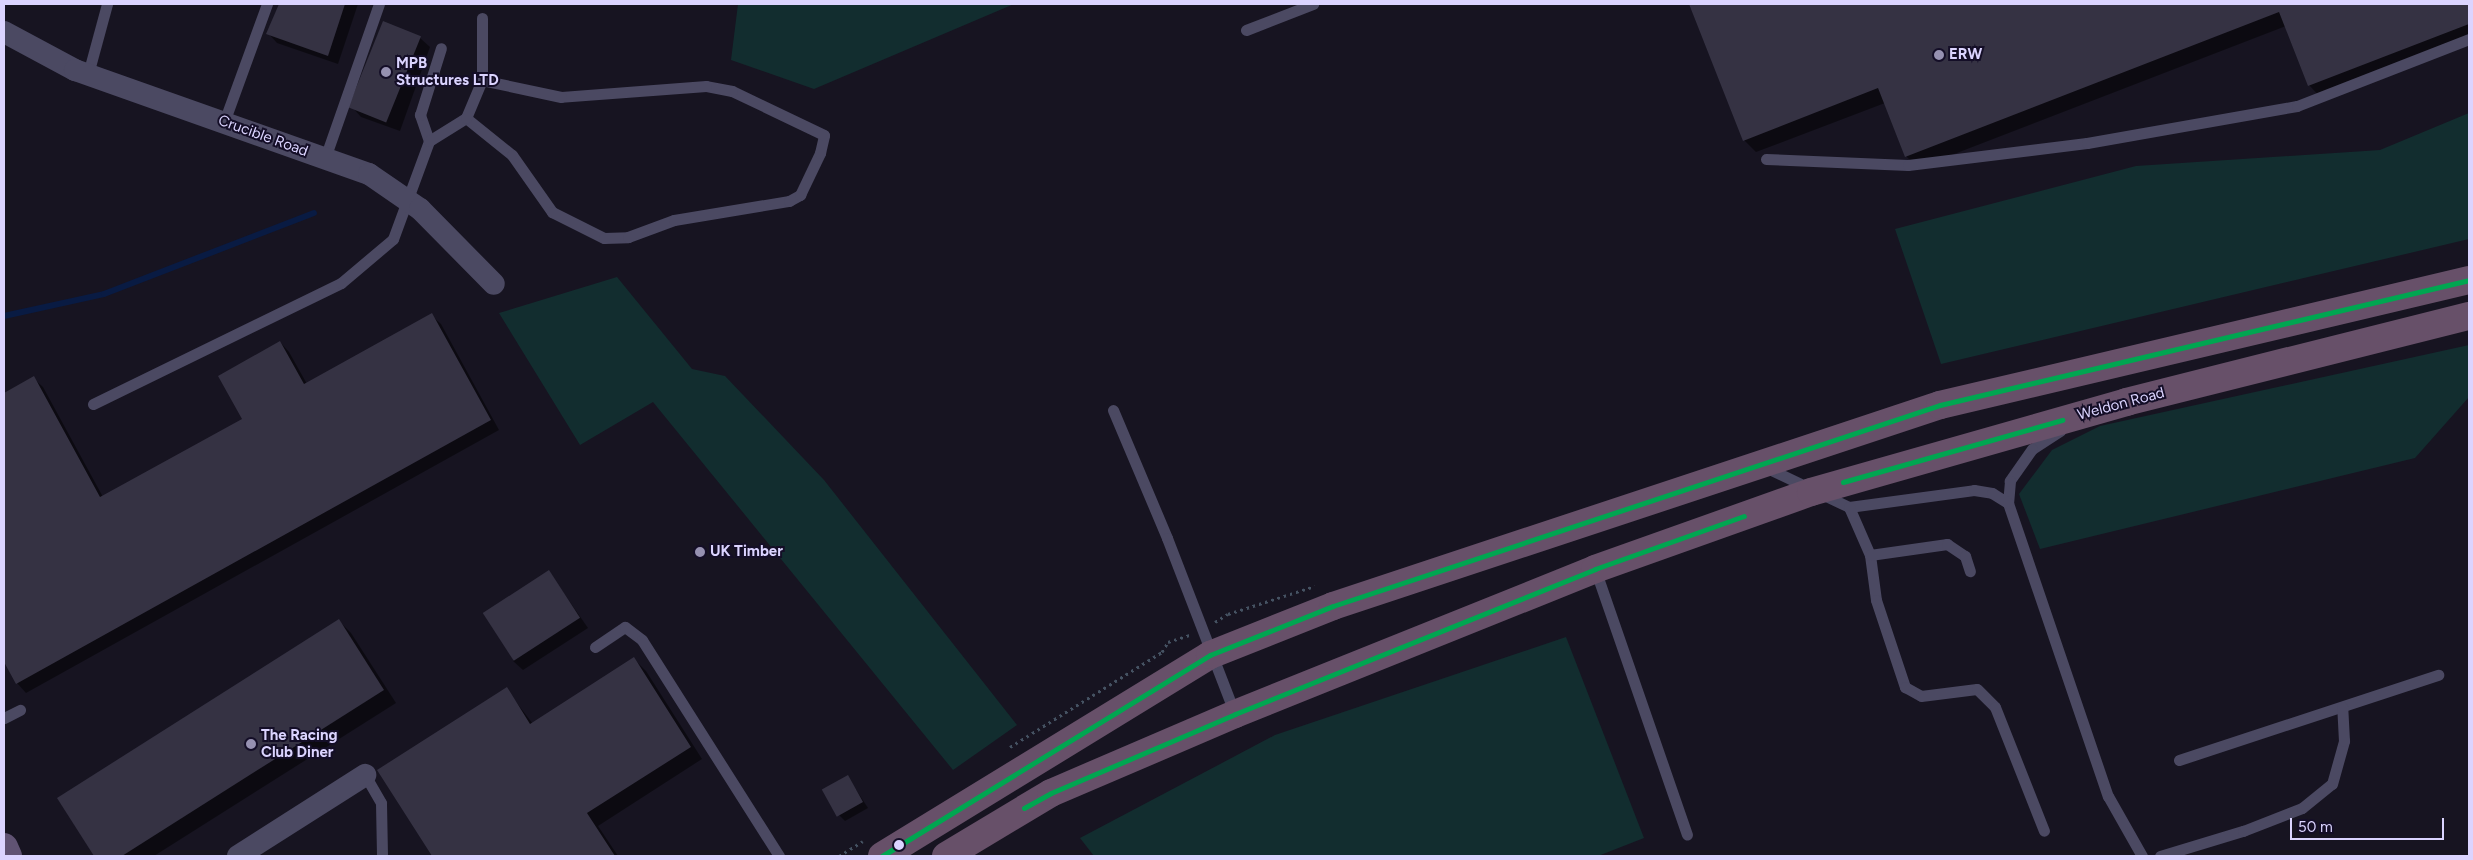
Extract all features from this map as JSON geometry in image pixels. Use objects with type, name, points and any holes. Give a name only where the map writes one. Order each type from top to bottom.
[{"type":"highway","points":[[882,856],[1027,764],[1210,655],[1333,606],[1940,406],[2469,280]]},
{"type":"highway","name":"Weldon Road","points":[[946,856],[1051,793],[1234,714],[1595,569],[1811,492],[2126,402],[2469,316]]},
{"type":"main road","points":[[4,848],[8,856]]},
{"type":"street","name":"Crucible Road","points":[[4,32],[88,74],[369,174],[420,209],[494,284]]},
{"type":"street","points":[[238,856],[365,775]]},
{"type":"lane","points":[[88,74],[107,4]]},
{"type":"lane","points":[[224,122],[267,4]]},
{"type":"lane","points":[[325,158],[379,4]]},
{"type":"lane","points":[[1246,30],[1313,4]]},
{"type":"lane","points":[[93,404],[341,283],[393,239],[429,142],[466,118],[482,80],[482,18]]},
{"type":"lane","points":[[1766,158],[1908,165],[2096,142],[2297,106],[2469,39]]},
{"type":"lane","points":[[429,142],[420,115],[441,48]]},
{"type":"lane","points":[[466,118],[512,156],[552,212],[604,238],[628,236],[674,220],[789,201],[800,195],[820,153],[824,135],[732,90],[706,86],[561,97],[482,80]]},
{"type":"lane","points":[[2126,402],[2055,433],[2032,449],[2010,481],[2008,502],[2108,796],[2142,856]]},
{"type":"lane","points":[[1113,410],[1167,538],[1234,714]]},
{"type":"lane","points":[[1760,465],[1811,492],[1849,507],[1974,490],[1992,493],[2008,502]]},
{"type":"lane","points":[[1849,507],[1870,555],[1876,600],[1904,687],[1921,696],[1977,689],[1995,707],[2044,831]]},
{"type":"lane","points":[[1870,555],[1947,544],[1965,556],[1970,571]]},
{"type":"lane","points":[[1595,569],[1687,834]]},
{"type":"lane","points":[[595,646],[625,627],[642,640],[779,856]]},
{"type":"lane","points":[[2179,760],[2438,674]]},
{"type":"lane","points":[[2160,856],[2243,831],[2302,808],[2332,784],[2344,741],[2342,707]]},
{"type":"lane","points":[[4,718],[20,710]]},
{"type":"lane","points":[[365,775],[381,803],[382,856]]},
{"type":"green space","points":[[738,4],[1014,4],[814,89],[731,60]]},
{"type":"green space","points":[[2469,113],[2469,239],[1941,364],[1895,229],[2136,166],[2380,150]]},
{"type":"green space","points":[[617,277],[692,369],[725,376],[824,480],[1017,725],[953,770],[653,402],[580,445],[499,313]]},
{"type":"green space","points":[[2469,345],[2469,397],[2415,458],[2040,549],[2019,494],[2052,450],[2100,426]]},
{"type":"green space","points":[[1566,637],[1644,838],[1598,856],[1094,856],[1080,838],[1275,735]]},
{"type":"building","points":[[279,4],[345,4],[328,56],[266,34]]},
{"type":"building","name":"ERW","points":[[1689,4],[2469,4],[2469,24],[2308,86],[2279,12],[1905,157],[1878,88],[1743,141]]},
{"type":"building","name":"MPB Structures LTD","points":[[383,21],[421,36],[386,123],[348,107]]},
{"type":"building","points":[[432,313],[491,420],[16,684],[4,662],[4,393],[34,376],[100,497],[242,419],[218,376],[280,341],[304,384]]},
{"type":"building","points":[[549,570],[580,618],[514,661],[483,613]]},
{"type":"building","points":[[339,619],[384,690],[122,856],[94,856],[57,798]]},
{"type":"building","points":[[634,657],[691,747],[587,813],[615,856],[432,856],[377,770],[507,687],[530,724]]},
{"type":"building","points":[[848,775],[863,802],[837,817],[822,790]]},
{"type":"waterway","points":[[4,316],[104,294],[314,213]]},
{"type":"transit line","points":[[882,856],[1210,655],[1333,606],[1940,405],[2469,280]]},
{"type":"transit line","points":[[1843,482],[2062,420]]},
{"type":"transit line","points":[[1024,808],[1051,793],[1235,714],[1595,569],[1744,516]]},
{"type":"place","name":"ERW","points":[[1939,55]]},
{"type":"place","name":"MPB Structures LTD","points":[[386,72]]},
{"type":"place","name":"UK Timber","points":[[700,552]]},
{"type":"place","name":"The Racing Club Diner","points":[[251,744]]}]
